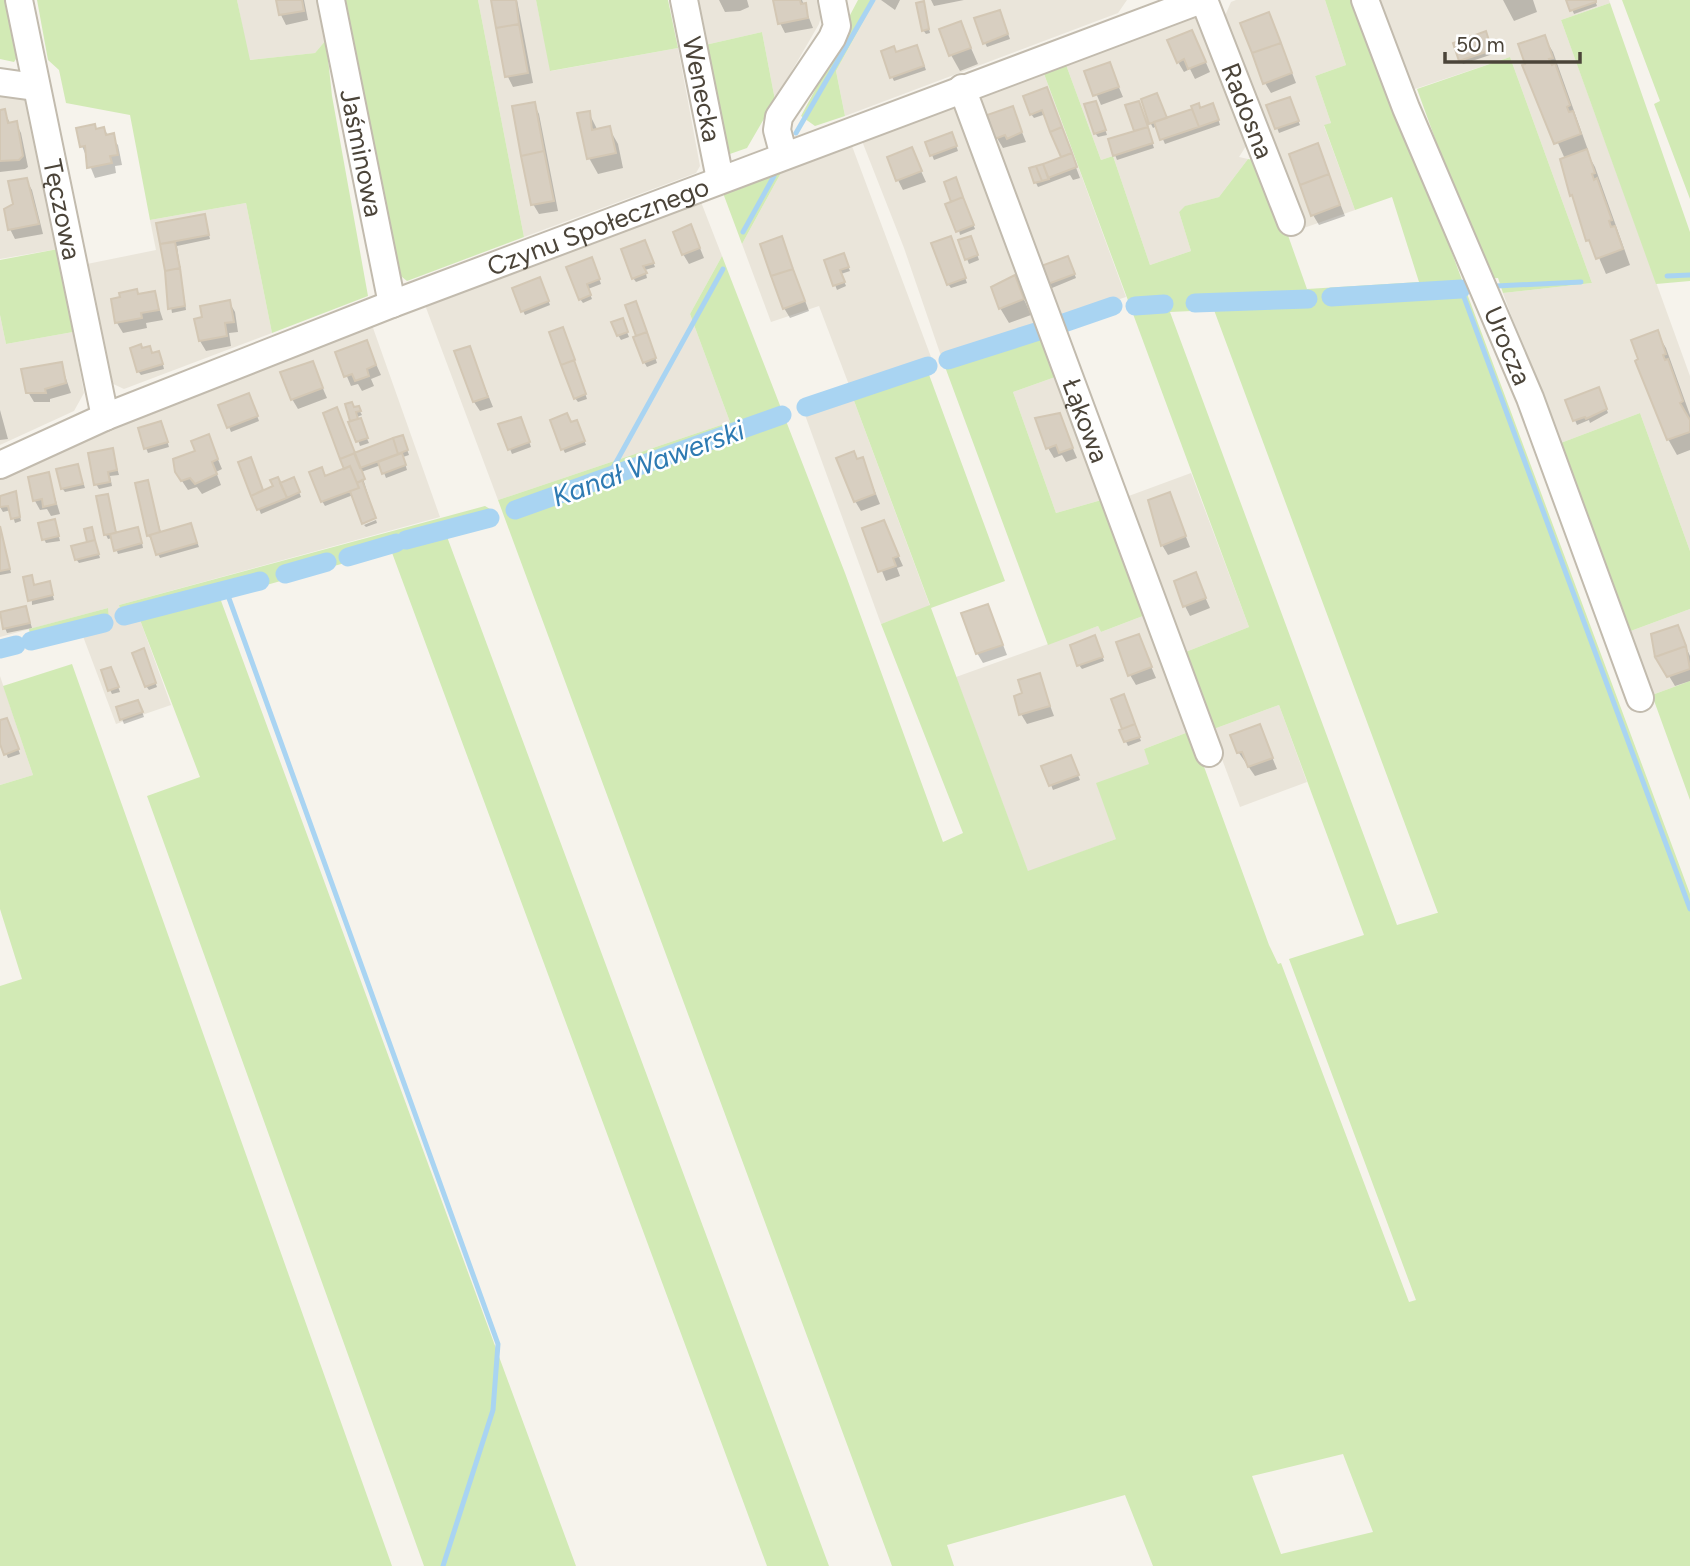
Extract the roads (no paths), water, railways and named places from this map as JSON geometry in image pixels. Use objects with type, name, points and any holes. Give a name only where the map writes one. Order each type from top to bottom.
[{"type":"street","name":"Tęczowa","points":[[19,0],[105,417]]},
{"type":"street","name":"Jaśminowa","points":[[331,0],[392,304]]},
{"type":"street","name":"Wenecka","points":[[684,0],[720,179]]},
{"type":"street","points":[[784,156],[777,130],[779,117],[826,49],[837,26],[832,0]]},
{"type":"street","name":"Czynu Społecznego","points":[[0,465],[105,417],[392,304],[962,88],[1146,10],[1202,0]]},
{"type":"street","name":"Radosna","points":[[1202,0],[1291,222]]},
{"type":"street","name":"Urocza","points":[[1365,0],[1406,108],[1530,398],[1640,698]]},
{"type":"street","points":[[0,82],[35,87]]},
{"type":"street","name":"Łąkowa","points":[[962,88],[1209,753]]},
{"type":"waterway","points":[[796,133],[873,0]]},
{"type":"waterway","points":[[743,232],[774,176]]},
{"type":"waterway","points":[[609,475],[723,269]]},
{"type":"waterway","name":"Kanał Wawerski","points":[[1667,276],[1690,275]]},
{"type":"waterway","name":"Kanał Wawerski","points":[[1496,286],[1581,282]]},
{"type":"waterway","points":[[1469,288],[1461,289],[1690,909]]},
{"type":"waterway","name":"Kanał Wawerski","points":[[1331,297],[1461,289]]},
{"type":"waterway","name":"Kanał Wawerski","points":[[1195,303],[1308,299]]},
{"type":"waterway","name":"Kanał Wawerski","points":[[1135,306],[1164,304]]},
{"type":"waterway","name":"Kanał Wawerski","points":[[1058,325],[1113,306]]},
{"type":"waterway","name":"Kanał Wawerski","points":[[948,360],[1039,331]]},
{"type":"waterway","name":"Kanał Wawerski","points":[[806,407],[928,366]]},
{"type":"waterway","name":"Kanał Wawerski","points":[[515,510],[782,415]]},
{"type":"waterway","name":"Kanał Wawerski","points":[[406,540],[490,518]]},
{"type":"waterway","name":"Kanał Wawerski","points":[[348,557],[396,543]]},
{"type":"waterway","name":"Kanał Wawerski","points":[[285,574],[327,562]]},
{"type":"waterway","name":"Kanał Wawerski","points":[[124,616],[260,581]]},
{"type":"waterway","points":[[226,590],[498,1344],[493,1410],[443,1566]]},
{"type":"waterway","name":"Kanał Wawerski","points":[[31,641],[104,623]]},
{"type":"waterway","name":"Kanał Wawerski","points":[[0,649],[16,645]]}]
